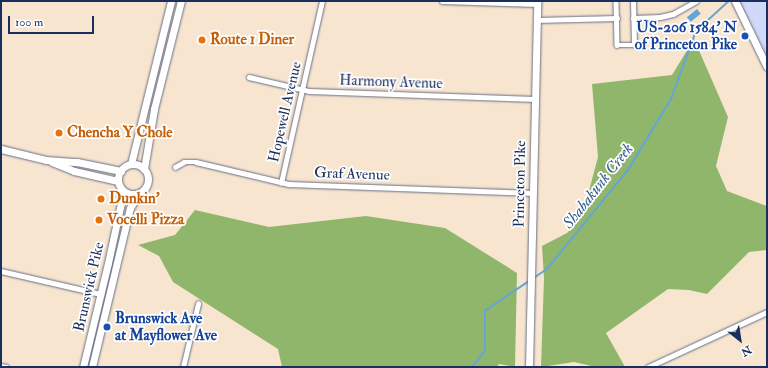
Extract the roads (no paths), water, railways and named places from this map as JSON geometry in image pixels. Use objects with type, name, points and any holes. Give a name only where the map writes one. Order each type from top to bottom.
[{"type":"main road","points":[[171,1],[159,56],[131,164],[121,171],[118,181],[121,189],[127,194],[139,193],[145,189],[148,182],[148,175],[144,168],[154,109],[181,1]]},
{"type":"main road","name":"Princeton Pike","points":[[529,367],[537,3]]},
{"type":"main road","points":[[736,3],[767,67]]},
{"type":"main road","points":[[1,149],[46,160],[74,171],[118,181]]},
{"type":"main road","points":[[46,160],[77,162],[121,171]]},
{"type":"main road","points":[[131,164],[144,168]]},
{"type":"main road","name":"Brunswick Pike","points":[[83,367],[121,203],[121,189]]},
{"type":"main road","name":"Brunswick Pike","points":[[92,367],[130,208],[139,193]]},
{"type":"street","name":"Hopewell Avenue","points":[[281,182],[322,1]]},
{"type":"street","points":[[442,1],[537,3]]},
{"type":"street","points":[[616,1],[617,45],[634,44],[633,1]]},
{"type":"street","points":[[633,18],[660,17],[673,14],[696,1]]},
{"type":"street","points":[[536,20],[617,18]]},
{"type":"street","points":[[159,56],[167,58]]},
{"type":"street","name":"Harmony Avenue","points":[[249,77],[302,90],[535,99]]},
{"type":"street","name":"Graf Avenue","points":[[175,167],[184,162],[196,162],[281,182],[533,193]]},
{"type":"street","points":[[1,272],[101,294]]},
{"type":"street","points":[[183,367],[198,304]]},
{"type":"street","points":[[648,367],[767,312]]},
{"type":"street","points":[[1,366],[6,367]]},
{"type":"water","points":[[697,9],[701,14],[691,22],[687,17]]},
{"type":"waterway","name":"Shabakunk Creek","points":[[534,278],[547,269],[628,170],[671,99],[696,31],[729,1]]},
{"type":"waterway","name":"Shabakunk Creek","points":[[472,367],[485,351],[485,311],[529,281]]},
{"type":"place","name":"US-206 1584' N of Princeton Pike","points":[[745,36]]},
{"type":"place","name":"Route 1 Diner","points":[[202,40]]},
{"type":"place","name":"Chencha Y Chole","points":[[59,133]]},
{"type":"place","name":"Dunkin'","points":[[101,199]]},
{"type":"place","name":"Vocelli Pizza","points":[[99,220]]},
{"type":"place","name":"Brunswick Ave at Mayflower Ave","points":[[107,327]]}]
